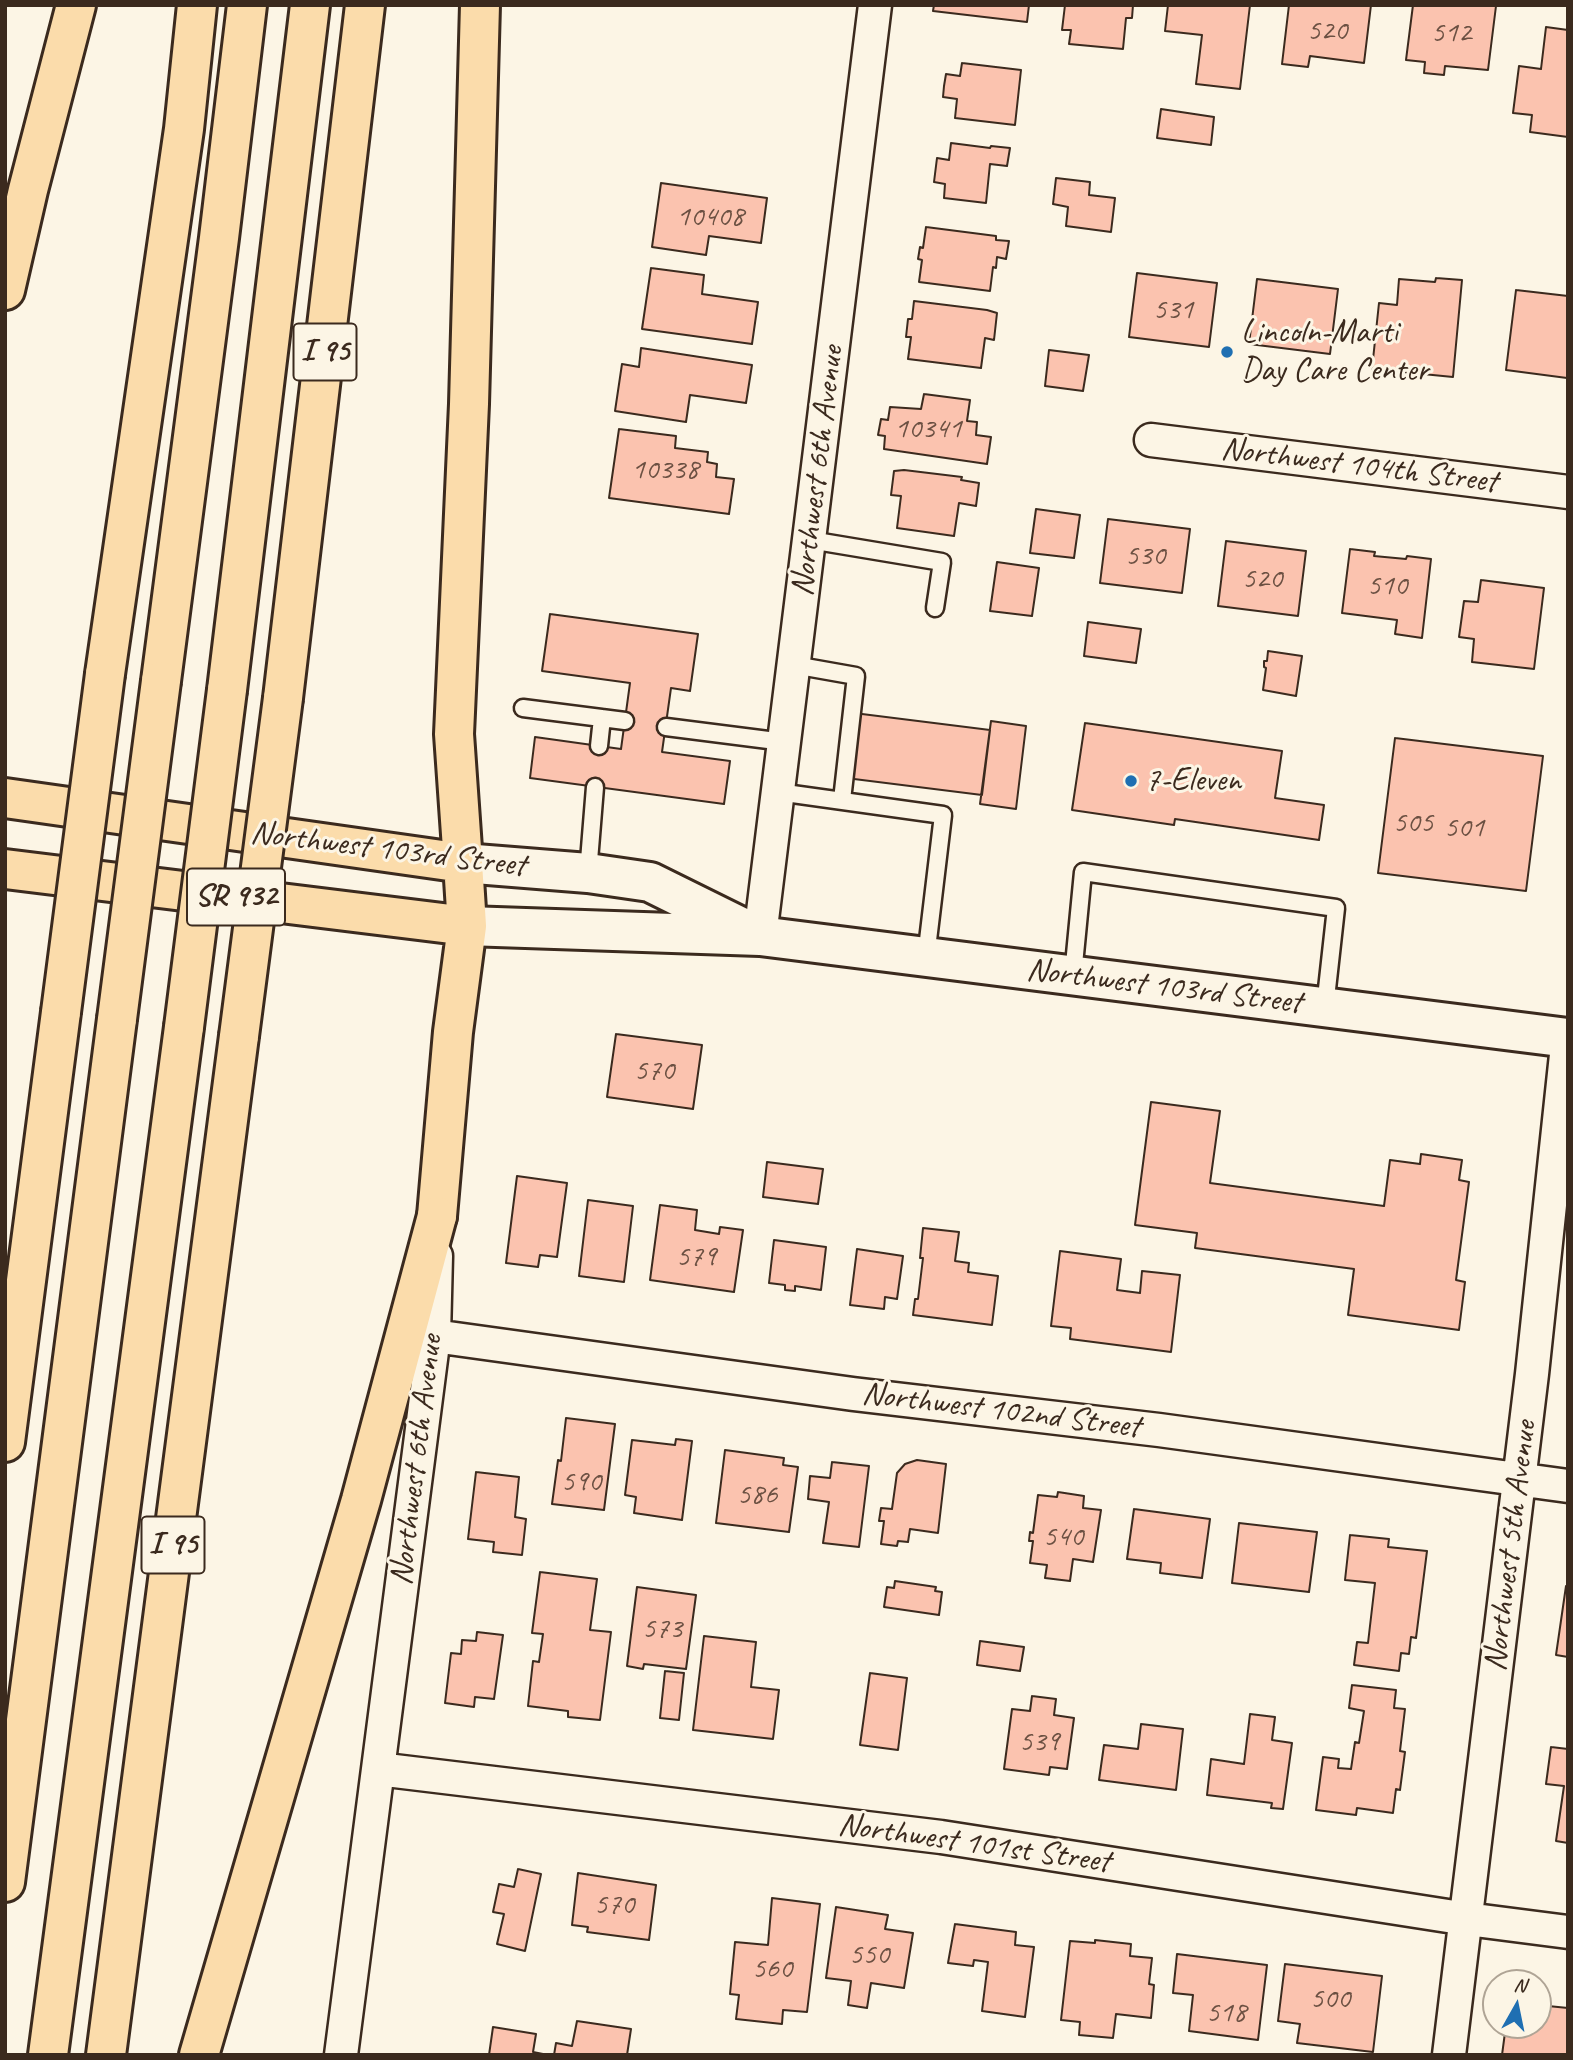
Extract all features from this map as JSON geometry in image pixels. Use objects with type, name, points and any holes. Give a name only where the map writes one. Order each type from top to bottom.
[{"type":"main road","points":[[5,290],[76,5]]},
{"type":"main road","points":[[5,1441],[105,674],[184,129],[197,5]]},
{"type":"main road","points":[[5,1882],[218,251],[247,5]]},
{"type":"main road","points":[[48,2055],[184,1027],[310,5]]},
{"type":"main road","name":"I 95","points":[[106,2055],[283,698],[365,5]]},
{"type":"main road","name":"Northwest 6th Avenue","points":[[437,1216],[453,1032],[467,926],[454,734],[468,404],[480,5]]},
{"type":"main road","name":"Northwest 103rd Street","points":[[5,797],[463,863],[588,873],[650,882],[760,936]]},
{"type":"main road","name":"Northwest 103rd Street","points":[[5,869],[467,926],[760,936],[1568,1037]]},
{"type":"main road","points":[[199,2055],[361,1500],[437,1216]]},
{"type":"street","name":"Northwest 6th Avenue","points":[[760,936],[875,5]]},
{"type":"street","name":"Northwest 104th Street","points":[[1151,440],[1568,492]]},
{"type":"street","name":"Northwest 5th Avenue","points":[[1449,2055],[1532,1374],[1568,1037]]},
{"type":"street","name":"Northwest 6th Avenue","points":[[341,2055],[434,1336],[437,1216]]},
{"type":"street","name":"Northwest 102nd Street","points":[[434,1336],[853,1394],[1159,1430],[1568,1486]]},
{"type":"street","name":"Northwest 101st Street","points":[[378,1769],[942,1837],[1467,1919],[1568,1932]]},
{"type":"lane","points":[[810,540],[942,562],[935,608]]},
{"type":"lane","points":[[794,665],[856,676],[842,800]]},
{"type":"lane","points":[[523,708],[625,721]]},
{"type":"lane","points":[[599,746],[602,718]]},
{"type":"lane","points":[[666,727],[784,742]]},
{"type":"lane","points":[[588,873],[595,787]]},
{"type":"lane","points":[[778,792],[943,815],[926,957]]},
{"type":"lane","points":[[1073,975],[1083,872],[1336,908],[1325,1007]]},
{"type":"building","points":[[934,5],[1029,5],[1027,22],[933,11]]},
{"type":"building","points":[[1065,5],[1133,5],[1132,18],[1126,18],[1123,49],[1069,44],[1071,30],[1062,30]]},
{"type":"building","points":[[1168,5],[1250,5],[1240,89],[1196,84],[1202,35],[1165,31]]},
{"type":"building","points":[[1289,5],[1371,5],[1364,63],[1310,56],[1308,67],[1282,64]]},
{"type":"building","points":[[1413,5],[1496,6],[1488,70],[1445,66],[1444,75],[1424,73],[1425,62],[1406,60]]},
{"type":"building","points":[[1546,27],[1568,30],[1568,137],[1530,132],[1532,115],[1513,113],[1519,66],[1541,69]]},
{"type":"building","points":[[962,63],[1021,70],[1015,125],[955,118],[957,99],[943,97],[944,86],[946,74],[960,76]]},
{"type":"building","points":[[1161,109],[1214,117],[1211,145],[1157,138]]},
{"type":"building","points":[[951,143],[1010,148],[1007,166],[990,164],[986,203],[944,198],[945,184],[934,182],[937,158],[949,160]]},
{"type":"building","points":[[1056,178],[1090,182],[1089,195],[1115,198],[1111,232],[1066,226],[1068,207],[1053,204]]},
{"type":"building","points":[[661,183],[767,198],[761,243],[709,236],[706,255],[652,247]]},
{"type":"building","points":[[926,227],[996,236],[996,240],[1009,241],[1006,259],[997,257],[996,268],[993,267],[990,291],[919,282],[922,260],[918,259],[920,247],[923,248]]},
{"type":"building","points":[[651,268],[704,275],[702,294],[758,302],[752,344],[642,329]]},
{"type":"building","points":[[1137,273],[1217,283],[1209,347],[1129,337]]},
{"type":"building","points":[[1436,278],[1462,280],[1453,377],[1372,369],[1379,303],[1397,305],[1399,279],[1435,282]]},
{"type":"building","points":[[1257,279],[1338,289],[1330,354],[1249,344]]},
{"type":"building","points":[[1516,290],[1568,296],[1567,378],[1506,370]]},
{"type":"building","points":[[914,301],[997,313],[994,340],[985,338],[981,368],[908,359],[911,337],[906,337]]},
{"type":"building","points":[[641,348],[752,365],[746,403],[690,395],[686,422],[615,411],[622,364],[639,367]]},
{"type":"building","points":[[1049,350],[1089,355],[1083,391],[1045,386]]},
{"type":"building","points":[[924,394],[970,400],[967,421],[977,422],[976,435],[991,437],[987,464],[884,449],[885,436],[878,435],[881,419],[888,420],[890,407],[921,409]]},
{"type":"building","points":[[619,429],[676,436],[675,448],[708,452],[707,462],[717,464],[716,477],[734,479],[729,514],[609,498]]},
{"type":"building","points":[[894,471],[962,477],[961,480],[979,483],[976,506],[959,503],[954,536],[897,528],[901,496],[891,495]]},
{"type":"building","points":[[1036,509],[1080,515],[1074,558],[1030,553]]},
{"type":"building","points":[[1108,519],[1190,529],[1182,593],[1100,583]]},
{"type":"building","points":[[1226,541],[1306,551],[1298,616],[1218,606]]},
{"type":"building","points":[[1350,549],[1375,552],[1374,556],[1431,559],[1422,638],[1395,634],[1397,620],[1342,613]]},
{"type":"building","points":[[997,562],[1039,568],[1032,616],[990,611]]},
{"type":"building","points":[[1481,580],[1544,588],[1534,669],[1472,662],[1474,639],[1459,637],[1464,601],[1478,602]]},
{"type":"building","points":[[550,614],[698,634],[690,691],[671,688],[662,752],[730,761],[724,804],[530,778],[535,737],[621,749],[630,683],[542,671]]},
{"type":"building","points":[[1088,622],[1141,629],[1136,663],[1084,656]]},
{"type":"building","points":[[1268,651],[1302,656],[1296,696],[1263,690],[1266,668],[1264,661],[1267,661]]},
{"type":"building","points":[[846,712],[990,730],[982,795],[838,777]]},
{"type":"building","points":[[991,721],[1026,726],[1016,809],[980,804]]},
{"type":"building","points":[[1085,723],[1282,751],[1275,798],[1324,805],[1319,840],[1175,819],[1174,825],[1072,810]]},
{"type":"building","points":[[1395,738],[1543,756],[1526,891],[1378,873]]},
{"type":"building","points":[[616,1034],[702,1045],[693,1109],[607,1097]]},
{"type":"building","points":[[1151,1102],[1220,1111],[1210,1183],[1384,1206],[1390,1160],[1420,1164],[1421,1154],[1462,1160],[1459,1180],[1469,1182],[1456,1280],[1465,1282],[1459,1330],[1348,1315],[1354,1269],[1195,1248],[1197,1233],[1135,1225]]},
{"type":"building","points":[[767,1162],[823,1169],[818,1204],[763,1197]]},
{"type":"building","points":[[517,1176],[567,1183],[557,1257],[540,1255],[538,1267],[506,1263]]},
{"type":"building","points":[[588,1200],[633,1206],[624,1282],[579,1276]]},
{"type":"building","points":[[660,1205],[697,1210],[695,1230],[719,1234],[720,1227],[743,1230],[734,1292],[650,1280]]},
{"type":"building","points":[[923,1228],[959,1232],[955,1261],[969,1263],[968,1272],[998,1276],[992,1325],[913,1315],[915,1299],[918,1299],[923,1258],[920,1258]]},
{"type":"building","points":[[774,1240],[826,1247],[821,1290],[795,1286],[795,1291],[785,1290],[785,1285],[769,1283]]},
{"type":"building","points":[[857,1249],[903,1256],[897,1299],[885,1297],[884,1309],[850,1305]]},
{"type":"building","points":[[1060,1251],[1121,1259],[1117,1290],[1140,1293],[1142,1271],[1180,1275],[1171,1352],[1070,1339],[1071,1328],[1051,1326]]},
{"type":"building","points":[[566,1418],[615,1424],[604,1510],[552,1504]]},
{"type":"building","points":[[676,1439],[692,1441],[682,1520],[634,1513],[636,1497],[625,1495],[632,1440],[675,1445]]},
{"type":"building","points":[[725,1450],[784,1458],[783,1465],[798,1467],[789,1532],[716,1523]]},
{"type":"building","points":[[917,1460],[946,1464],[938,1533],[910,1529],[908,1542],[898,1541],[897,1546],[881,1544],[884,1521],[879,1521],[881,1508],[892,1509],[897,1473],[905,1464]]},
{"type":"building","points":[[832,1462],[869,1466],[859,1547],[823,1543],[829,1502],[808,1499],[810,1476],[830,1478]]},
{"type":"building","points":[[476,1472],[519,1477],[515,1517],[526,1519],[522,1555],[493,1552],[494,1542],[468,1539]]},
{"type":"building","points":[[1058,1492],[1084,1496],[1083,1508],[1101,1510],[1093,1562],[1073,1559],[1070,1581],[1045,1578],[1047,1565],[1030,1563],[1033,1541],[1029,1541],[1030,1532],[1033,1533],[1038,1495],[1057,1497]]},
{"type":"building","points":[[1134,1509],[1210,1519],[1202,1578],[1160,1573],[1161,1563],[1127,1559]]},
{"type":"building","points":[[1239,1523],[1317,1532],[1309,1592],[1232,1583]]},
{"type":"building","points":[[1350,1535],[1389,1539],[1388,1547],[1427,1551],[1416,1638],[1411,1637],[1409,1654],[1401,1653],[1399,1671],[1354,1665],[1357,1642],[1368,1643],[1375,1583],[1345,1580]]},
{"type":"building","points":[[540,1572],[597,1579],[590,1630],[611,1632],[600,1720],[568,1717],[568,1711],[528,1706],[533,1661],[539,1662],[543,1634],[532,1633]]},
{"type":"building","points":[[895,1581],[936,1587],[935,1591],[942,1592],[939,1615],[884,1607],[887,1587],[894,1588]]},
{"type":"building","points":[[1566,1586],[1568,1587],[1568,1657],[1556,1655]]},
{"type":"building","points":[[637,1587],[696,1595],[686,1669],[644,1664],[643,1669],[627,1666]]},
{"type":"building","points":[[477,1632],[503,1635],[494,1699],[475,1697],[474,1707],[445,1703],[451,1653],[461,1654],[462,1640],[476,1641]]},
{"type":"building","points":[[704,1636],[756,1642],[751,1687],[779,1690],[773,1739],[693,1730]]},
{"type":"building","points":[[980,1641],[1024,1647],[1020,1671],[977,1665]]},
{"type":"building","points":[[665,1671],[684,1673],[679,1720],[660,1718]]},
{"type":"building","points":[[870,1673],[907,1678],[898,1750],[860,1745]]},
{"type":"building","points":[[1352,1685],[1396,1690],[1394,1708],[1405,1709],[1400,1751],[1405,1752],[1400,1790],[1396,1789],[1393,1813],[1357,1808],[1356,1815],[1316,1810],[1323,1757],[1339,1759],[1338,1768],[1351,1769],[1355,1742],[1359,1743],[1364,1711],[1349,1708]]},
{"type":"building","points":[[1032,1696],[1056,1699],[1054,1715],[1074,1718],[1067,1769],[1050,1767],[1049,1775],[1004,1769],[1012,1709],[1030,1711]]},
{"type":"building","points":[[1250,1714],[1275,1717],[1272,1740],[1292,1743],[1283,1809],[1271,1808],[1272,1803],[1207,1795],[1211,1759],[1244,1764]]},
{"type":"building","points":[[1141,1724],[1183,1729],[1176,1790],[1099,1780],[1104,1745],[1138,1749]]},
{"type":"building","points":[[1551,1747],[1568,1749],[1568,1843],[1556,1841],[1564,1786],[1546,1784]]},
{"type":"building","points":[[518,1869],[541,1874],[525,1951],[497,1944],[504,1914],[493,1912],[499,1884],[514,1887]]},
{"type":"building","points":[[578,1873],[656,1885],[649,1940],[587,1932],[588,1927],[572,1925]]},
{"type":"building","points":[[772,1898],[820,1904],[807,2012],[783,2010],[782,2024],[736,2019],[739,1995],[730,1994],[735,1942],[768,1945]]},
{"type":"building","points":[[836,1907],[888,1915],[885,1929],[913,1933],[904,1988],[871,1983],[867,2008],[848,2005],[851,1981],[826,1978]]},
{"type":"building","points":[[955,1924],[1016,1932],[1015,1945],[1034,1947],[1025,2017],[982,2011],[988,1962],[974,1960],[973,1966],[948,1963]]},
{"type":"building","points":[[1095,1940],[1131,1944],[1130,1956],[1152,1958],[1149,1984],[1154,1985],[1151,2018],[1116,2014],[1113,2038],[1079,2035],[1080,2022],[1061,2020],[1070,1941],[1095,1943]]},
{"type":"building","points":[[1177,1954],[1267,1965],[1258,2040],[1189,2031],[1193,1995],[1173,1993]]},
{"type":"building","points":[[1285,1964],[1382,1976],[1373,2052],[1297,2043],[1300,2024],[1278,2021]]},
{"type":"building","points":[[1552,2006],[1568,2008],[1568,2055],[1502,2055],[1504,2039],[1552,2039]]},
{"type":"building","points":[[577,2021],[631,2029],[627,2055],[554,2055],[556,2043],[572,2046]]},
{"type":"building","points":[[493,2027],[536,2034],[533,2052],[548,2055],[489,2055]]},
{"type":"place","name":"Lincoln-Marti Day Care Center","points":[[1227,352]]},
{"type":"place","name":"7-Eleven","points":[[1131,781]]}]
